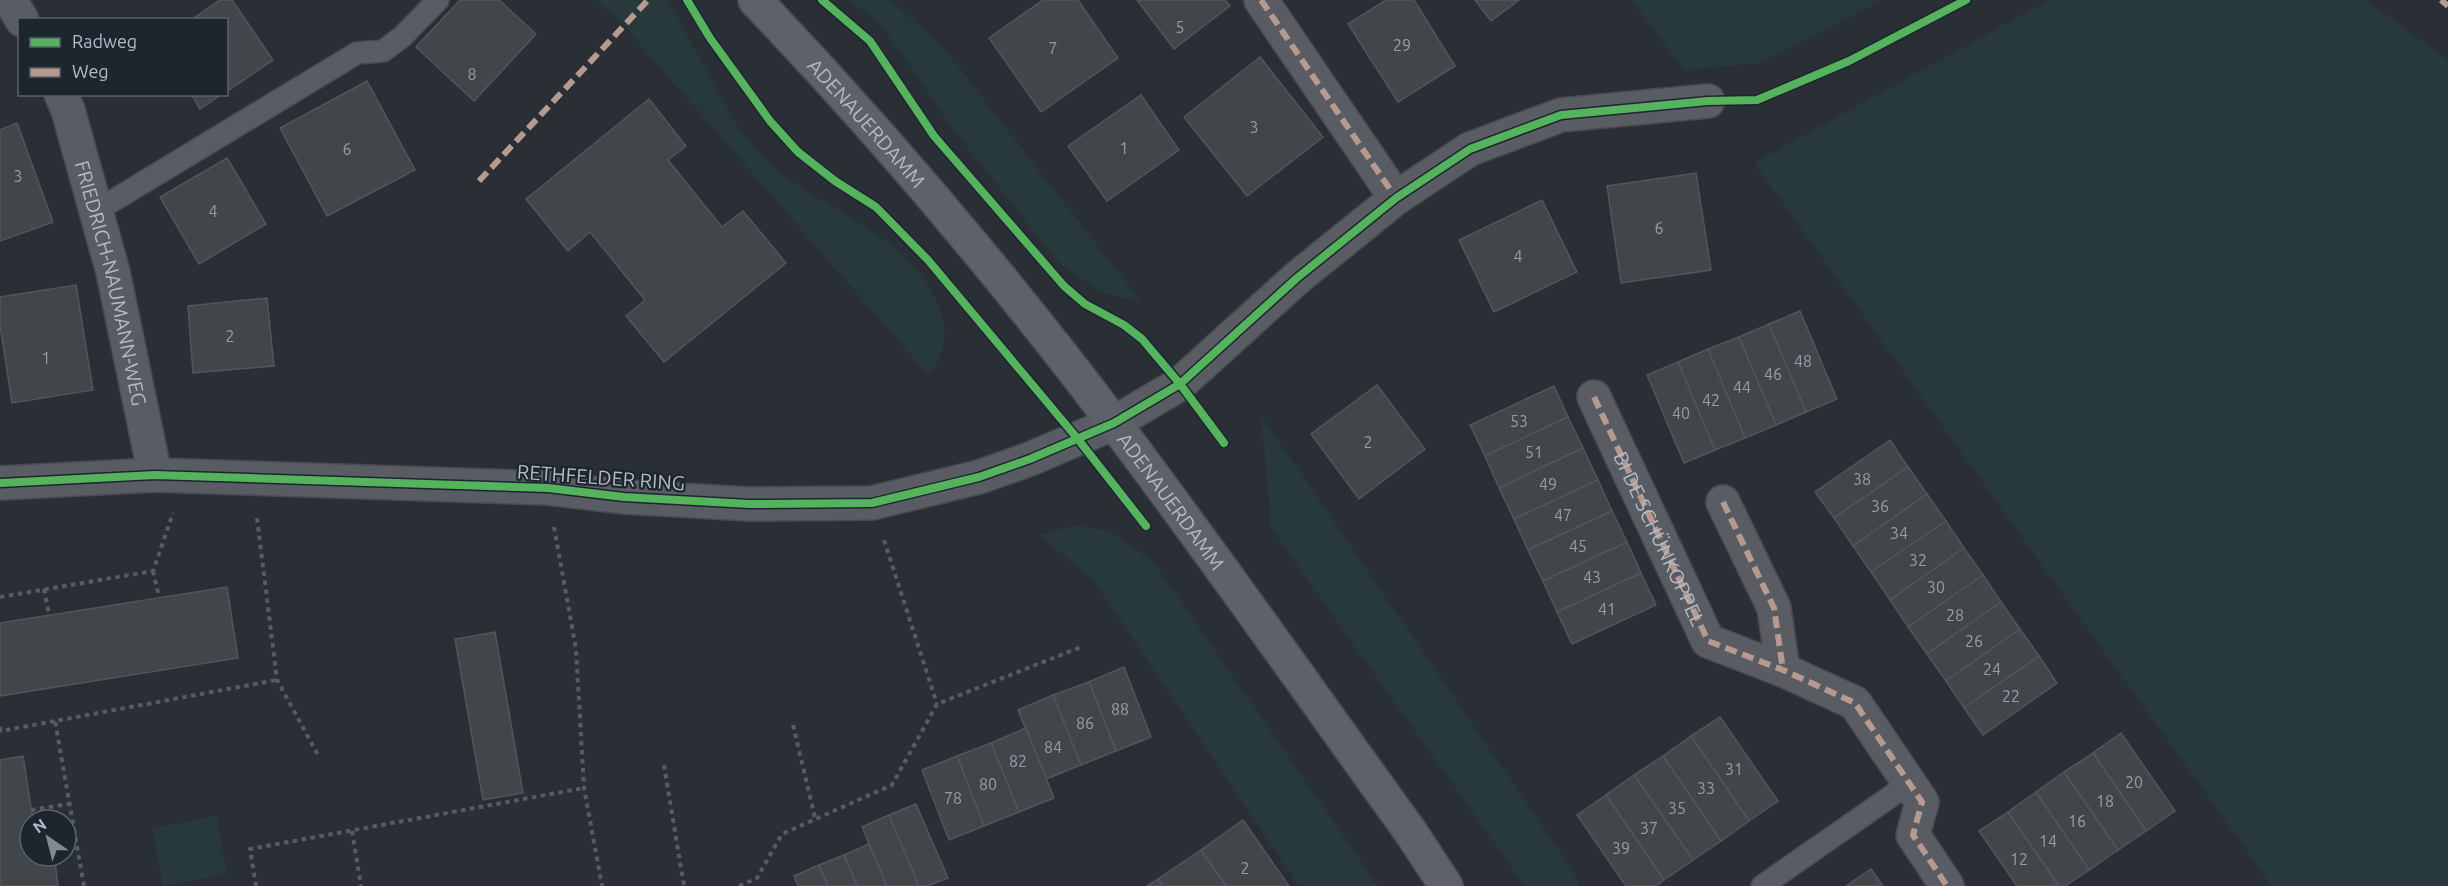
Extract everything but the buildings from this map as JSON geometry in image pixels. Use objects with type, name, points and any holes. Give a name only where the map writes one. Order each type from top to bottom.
[{"type":"street","points":[[10,0],[21,18]]},
{"type":"street","name":"ADENAUERDAMM","points":[[755,0],[834,84],[941,206],[1114,423],[1412,834],[1446,886]]},
{"type":"street","points":[[1261,0],[1396,198]]},
{"type":"street","name":"FRIEDRICH-NAUMANN-WEG","points":[[62,96],[68,110],[170,475]]},
{"type":"street","name":"RETHFELDER RING","points":[[0,483],[170,475],[548,488],[624,497],[749,504],[872,503],[979,477],[1030,459],[1114,423],[1180,384],[1297,278],[1396,198],[1470,149],[1561,115],[1708,101]]},
{"type":"street","name":"BI DE SCHÜNKOPPEL","points":[[1594,397],[1708,640],[1784,670],[1855,703],[1922,802],[1913,835],[1947,886]]},
{"type":"street","points":[[1722,502],[1774,608],[1784,670]]},
{"type":"lane","points":[[96,211],[357,53],[383,51],[403,36],[438,0]]},
{"type":"lane","points":[[1762,886],[1910,783]]},
{"type":"path","points":[[159,597],[153,571],[170,475]]},
{"type":"path","points":[[253,478],[277,680],[318,755]]},
{"type":"path","points":[[548,488],[576,649],[584,788],[602,886]]},
{"type":"path","points":[[872,503],[937,704]]},
{"type":"path","points":[[0,597],[153,571]]},
{"type":"path","points":[[44,589],[49,615]]},
{"type":"path","points":[[739,886],[757,878],[782,834],[892,785],[937,704],[1081,647]]},
{"type":"path","points":[[0,727],[1,731],[277,680]]},
{"type":"path","points":[[55,721],[84,886]]},
{"type":"path","points":[[793,725],[815,818]]},
{"type":"path","points":[[664,765],[684,886]]},
{"type":"path","points":[[256,886],[249,849],[584,788]]},
{"type":"path","points":[[44,808],[69,804]]},
{"type":"path","points":[[352,830],[361,886]]},
{"type":"shaded area","points":[[596,0],[667,0],[733,119],[764,157],[803,189],[871,230],[911,264],[927,284],[939,308],[944,326],[942,351],[928,375],[621,22]]},
{"type":"shaded area","points":[[849,0],[890,0],[941,45],[1141,302],[1100,292],[1057,261],[951,126],[882,25]]},
{"type":"shaded area","points":[[1632,0],[1882,0],[1761,63],[1684,70]]},
{"type":"shaded area","points":[[2049,0],[2366,0],[2448,60],[2448,886],[2272,886],[1754,163]]},
{"type":"shaded area","points":[[1261,415],[1581,886],[1525,886],[1271,528]]},
{"type":"shaded area","points":[[1076,525],[1112,532],[1154,563],[1378,886],[1299,886],[1095,582],[1039,535]]},
{"type":"shaded area","points":[[217,816],[227,874],[163,886],[152,828]]},
{"type":"marked path","points":[[479,181],[648,0]]},
{"type":"marked path","points":[[1261,0],[1396,198]]},
{"type":"marked path","points":[[2441,0],[2448,6]]},
{"type":"marked path","points":[[1594,397],[1708,641],[1783,670],[1855,703],[1922,802],[1913,835],[1947,886]]},
{"type":"marked path","points":[[1723,502],[1774,608],[1783,670]]},
{"type":"cycle path","points":[[687,0],[710,38],[770,121],[798,152],[835,181],[876,207],[928,260],[1077,438],[1146,526]]},
{"type":"cycle path","points":[[822,0],[870,41],[934,136],[1064,286],[1085,304],[1124,325],[1142,339],[1180,384],[1224,443]]},
{"type":"cycle path","points":[[0,483],[155,475],[548,488],[624,497],[749,504],[872,503],[979,477],[1030,459],[1114,423],[1180,384],[1297,278],[1396,198],[1470,149],[1561,115],[1708,101],[1757,100],[1849,61],[1966,0]]}]
